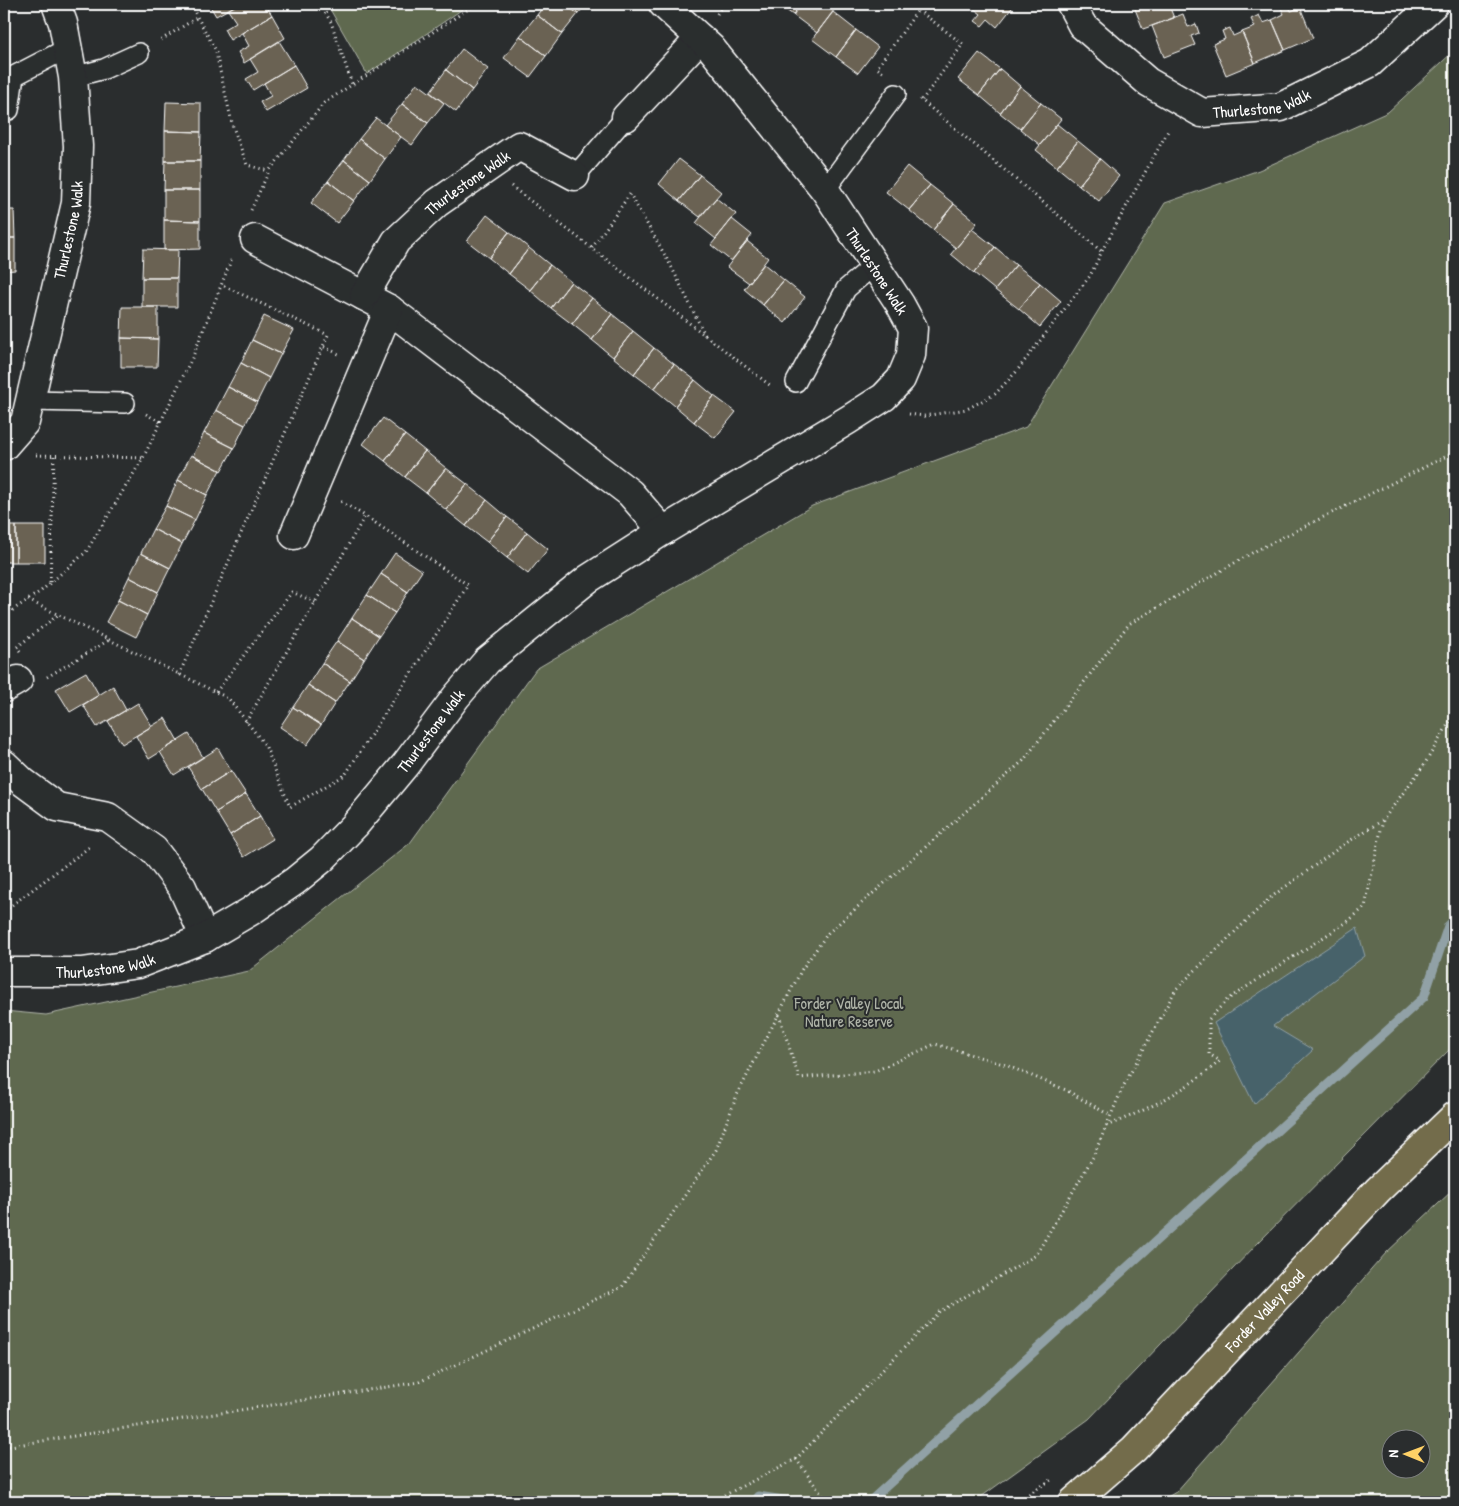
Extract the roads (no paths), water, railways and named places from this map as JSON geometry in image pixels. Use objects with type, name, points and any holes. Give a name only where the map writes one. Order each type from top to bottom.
[{"type":"main road","name":"Forder Valley Road","points":[[1074,1502],[1134,1449],[1378,1190],[1455,1116]]},
{"type":"street","name":"Thurlestone Walk","points":[[4,446],[26,422],[76,203],[78,146],[73,76],[68,48],[56,4]]},
{"type":"street","name":"Thurlestone Walk","points":[[4,972],[82,972],[138,964],[205,938],[251,911],[295,881],[322,859],[399,773],[456,697],[488,661],[588,580],[663,531],[867,408],[884,397],[901,379],[911,355],[912,328],[900,304],[825,190],[711,48],[663,4]]},
{"type":"street","name":"Thurlestone Walk","points":[[1071,4],[1082,25],[1148,82],[1202,112],[1282,107],[1370,63],[1434,4]]},
{"type":"street","points":[[626,117],[700,38]]},
{"type":"street","name":"Thurlestone Walk","points":[[364,296],[396,241],[437,203],[519,146],[575,176]]},
{"type":"street","points":[[246,236],[389,309],[630,493],[663,531]]},
{"type":"street","points":[[294,535],[389,309]]},
{"type":"street","points":[[4,764],[23,782],[57,807],[108,817],[154,850],[182,887],[205,938]]},
{"type":"lane","points":[[9,110],[14,76],[68,48]]},
{"type":"lane","points":[[73,76],[104,69],[139,53]]},
{"type":"lane","points":[[825,190],[898,90]]},
{"type":"lane","points":[[575,176],[626,117]]},
{"type":"lane","points":[[796,382],[846,289],[874,265]]},
{"type":"lane","points":[[30,401],[125,403]]},
{"type":"water","points":[[1357,928],[1365,956],[1273,1026],[1313,1050],[1254,1104],[1214,1023]]},
{"type":"waterway","points":[[869,1502],[1424,997],[1448,926],[1455,919]]},
{"type":"waterway","points":[[753,1502],[758,1496],[796,1502]]},
{"type":"park label","name":"Forder Valley Local Nature Reserve","points":[[849,1012]]}]
